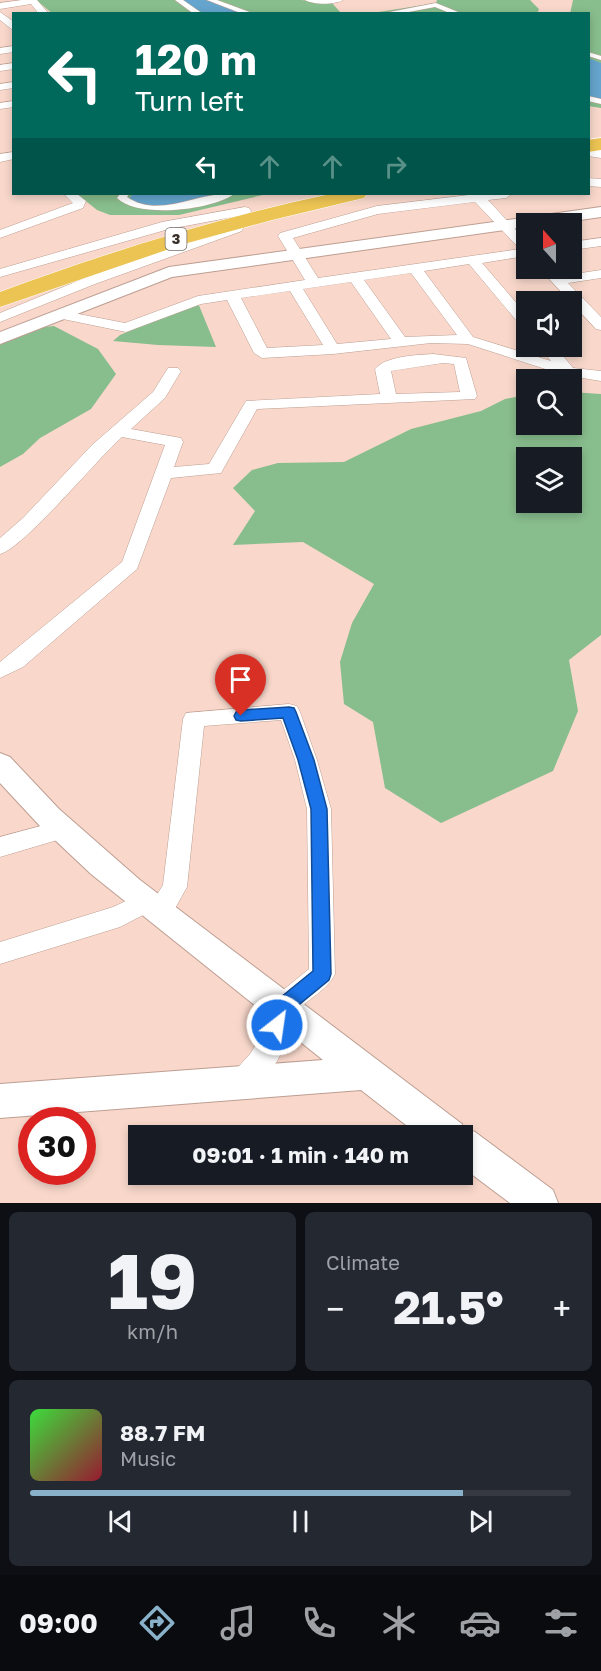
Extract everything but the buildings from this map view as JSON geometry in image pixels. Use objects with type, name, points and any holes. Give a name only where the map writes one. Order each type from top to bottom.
[{"type":"highway","name":"3","points":[[0,290],[131,244],[245,211],[337,195]]},
{"type":"highway","name":"3","points":[[0,300],[54,279],[192,234],[337,195]]},
{"type":"street","points":[[178,0],[197,12]]},
{"type":"street","points":[[210,0],[247,12]]},
{"type":"street","points":[[310,0],[338,0]]},
{"type":"street","points":[[0,6],[33,1],[43,12]]},
{"type":"street","points":[[394,12],[436,5],[455,12]]},
{"type":"street","points":[[0,15],[12,26]]},
{"type":"street","points":[[0,234],[79,204],[80,201],[71,195]]},
{"type":"street","points":[[124,195],[122,198],[126,202],[147,207],[164,207],[186,205],[225,195]]},
{"type":"street","points":[[0,318],[225,232],[337,195]]},
{"type":"street","points":[[314,283],[285,236],[377,210],[497,195]]},
{"type":"street","points":[[478,197],[516,239]]},
{"type":"street","points":[[0,273],[167,225],[245,211]]},
{"type":"street","points":[[0,338],[169,272],[601,212]]},
{"type":"street","points":[[582,245],[601,242]]},
{"type":"street","points":[[58,314],[126,328],[198,300],[415,269],[516,252]]},
{"type":"street","points":[[472,260],[516,311]]},
{"type":"street","points":[[415,269],[468,340]]},
{"type":"street","points":[[557,280],[601,274]]},
{"type":"street","points":[[355,277],[401,342]]},
{"type":"street","points":[[557,280],[594,310],[601,326]]},
{"type":"street","points":[[294,286],[333,349]]},
{"type":"street","points":[[231,295],[262,353],[333,349],[431,339],[468,340],[493,346],[559,369]]},
{"type":"street","points":[[165,473],[214,469],[252,404],[389,399],[469,396],[460,360],[450,357],[435,358],[388,366],[383,369],[389,399]]},
{"type":"street","points":[[555,357],[565,369]]},
{"type":"street","points":[[0,548],[29,522],[117,431],[159,395],[173,371]]},
{"type":"street","points":[[582,374],[601,376]]},
{"type":"street","points":[[0,671],[16,662],[130,565],[175,442],[117,431]]},
{"type":"street","points":[[0,952],[152,907],[175,887],[194,719],[289,712],[306,760],[319,809],[322,974],[281,1008],[273,1042],[260,1063],[240,1084]]},
{"type":"street","points":[[0,764],[17,785],[100,864],[281,1008],[434,1125]]},
{"type":"street","points":[[0,847],[63,829]]},
{"type":"street","points":[[0,1101],[366,1074]]},
{"type":"street","points":[[473,1153],[540,1203]]},
{"type":"green space","points":[[36,0],[300,0],[331,2],[340,12],[51,12]]},
{"type":"green space","points":[[437,0],[530,0],[539,9],[538,12],[379,12],[436,3]]},
{"type":"green space","points":[[573,0],[601,0],[601,108],[590,106],[590,12],[570,12]]},
{"type":"green space","points":[[78,195],[263,195],[179,215],[110,215],[97,210]]},
{"type":"green space","points":[[198,303],[216,347],[113,341],[120,335]]},
{"type":"green space","points":[[54,326],[98,349],[116,374],[91,409],[40,438],[23,454],[0,467],[0,343],[35,328]]},
{"type":"green space","points":[[582,393],[601,394],[601,635],[569,660],[578,711],[553,771],[441,823],[385,788],[373,722],[344,704],[340,662],[352,623],[374,584],[303,542],[233,545],[255,511],[233,488],[252,470],[278,463],[344,462],[411,429],[481,411],[505,399],[516,397],[516,435],[582,435]]},
{"type":"water","points":[[181,0],[206,0],[245,12],[201,12]]},
{"type":"water","points":[[590,59],[601,63],[601,100],[590,97]]},
{"type":"water","points":[[132,195],[216,195],[186,203],[162,206],[139,203],[129,199]]},
{"type":"route","points":[[241,716],[289,712],[306,760],[319,809],[322,974],[281,1008],[277,1025]]}]
